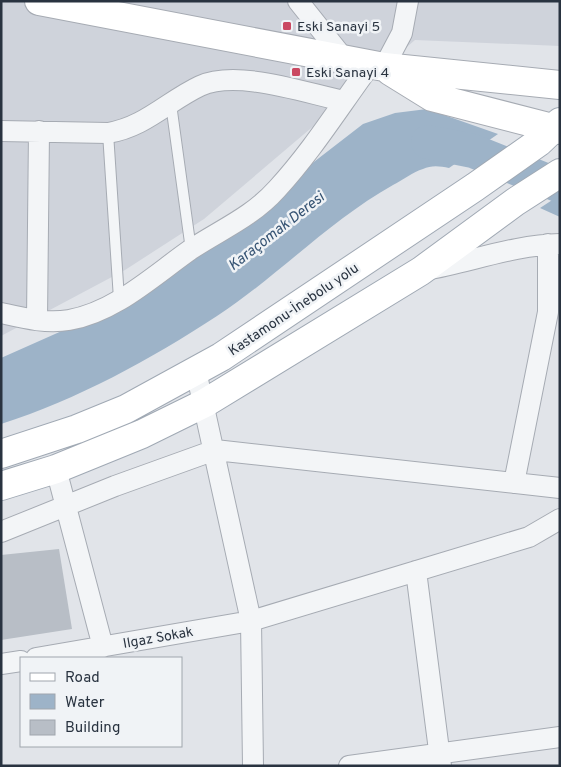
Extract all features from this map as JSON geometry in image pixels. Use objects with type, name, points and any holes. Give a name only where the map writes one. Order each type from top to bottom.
[{"type":"main road","points":[[39,1],[366,64],[560,86]]},
{"type":"main road","points":[[366,64],[432,97],[553,130]]},
{"type":"main road","name":"Kastamonu-İnebolu yolu","points":[[1,454],[52,438],[126,409],[221,357],[476,187],[553,130]]},
{"type":"main road","points":[[1,486],[56,470],[142,434],[205,402],[421,271],[515,202],[560,173]]},
{"type":"street","points":[[298,1],[366,64]]},
{"type":"street","points":[[1,313],[37,320],[76,318],[104,308],[152,280],[191,250],[249,215],[277,190],[344,101],[366,64],[402,33],[408,1]]},
{"type":"street","points":[[1,131],[108,133],[124,130],[172,104],[200,86],[230,80],[262,84],[344,101]]},
{"type":"street","points":[[37,320],[39,131]]},
{"type":"street","points":[[421,271],[463,264],[499,251],[554,244],[548,312],[514,483]]},
{"type":"street","points":[[196,371],[205,402],[251,621],[253,766]]},
{"type":"street","points":[[1,532],[215,450],[560,488]]},
{"type":"street","points":[[56,470],[103,647]]},
{"type":"street","name":"Ilgaz Sokak","points":[[42,657],[251,621],[529,537],[560,519]]},
{"type":"street","points":[[416,571],[441,759]]},
{"type":"street","points":[[1,664],[20,661]]},
{"type":"street","points":[[349,766],[441,759],[560,737]]},
{"type":"lane","points":[[172,104],[191,250]]},
{"type":"lane","points":[[108,133],[119,299]]},
{"type":"shaded area","points":[[1,1],[560,1],[560,46],[415,40],[204,219],[125,270],[1,336]]},
{"type":"water","points":[[427,109],[498,134],[449,168],[432,166],[419,170],[370,199],[325,232],[261,284],[217,316],[166,348],[85,391],[1,424],[1,358],[91,318],[183,263],[363,124],[395,113]]},
{"type":"water","points":[[560,195],[560,217],[540,208]]},
{"type":"building","points":[[59,549],[72,629],[1,640],[1,555]]},
{"type":"waterway","name":"Karaçomak Deresi","points":[[428,142],[473,151],[560,186]]},
{"type":"place","name":"Eski Sanayi 5","points":[[287,26]]},
{"type":"place","name":"Eski Sanayi 4","points":[[296,72]]}]
